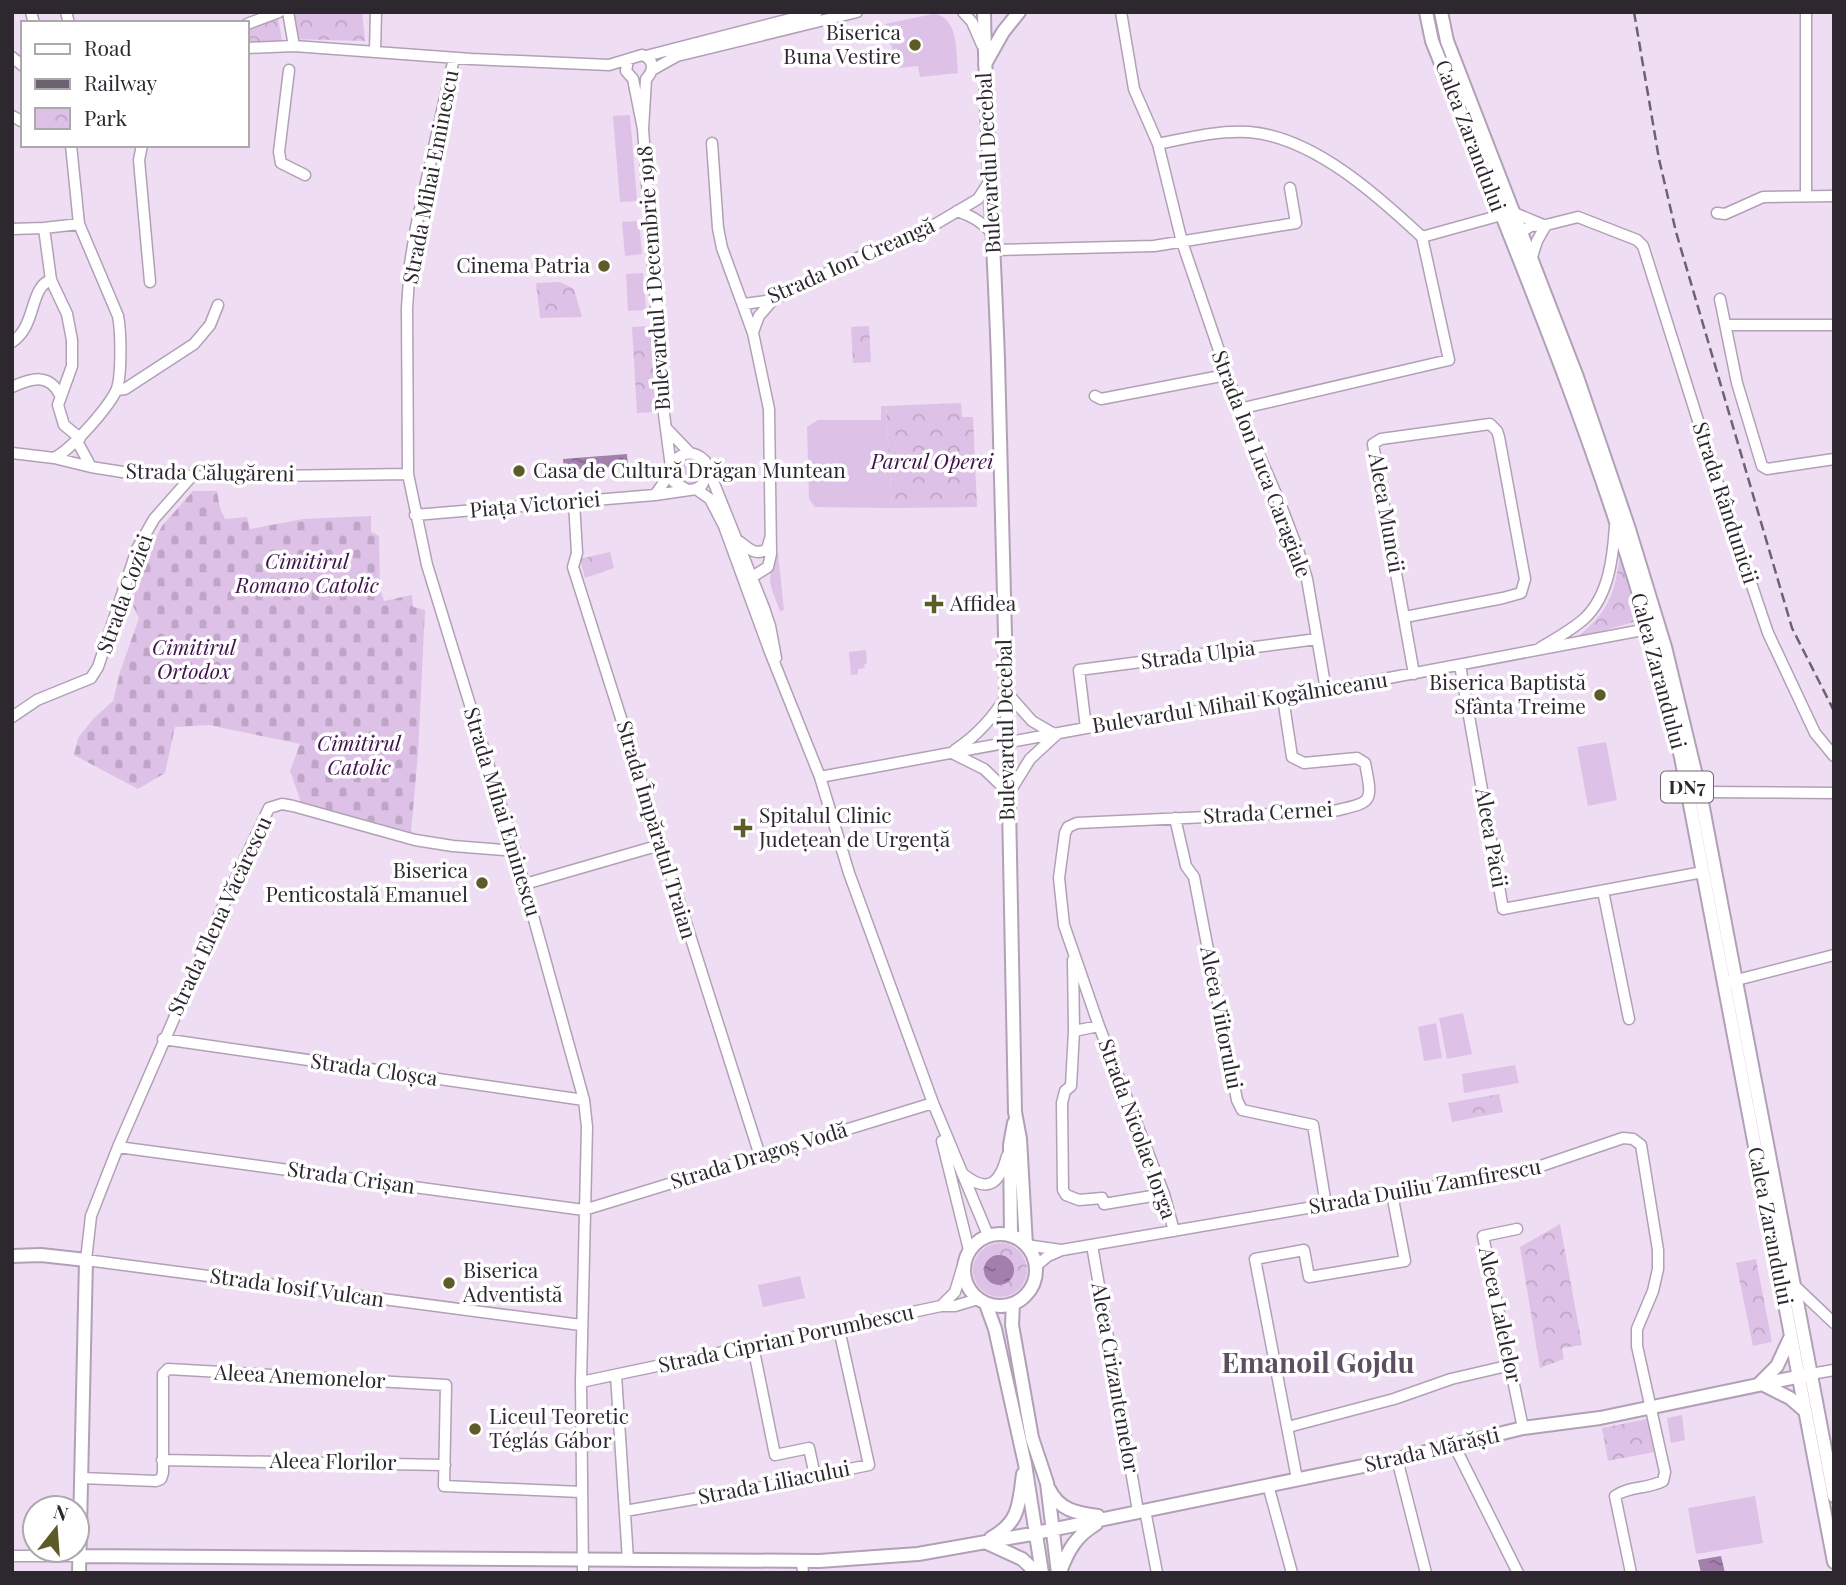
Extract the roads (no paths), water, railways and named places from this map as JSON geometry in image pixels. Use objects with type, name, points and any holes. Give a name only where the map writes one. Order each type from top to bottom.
[{"type":"main road","name":"Bulevardul Decebal","points":[[984,12],[1008,694],[1015,1112],[1020,1139],[1026,1245]]},
{"type":"main road","points":[[985,64],[1003,32],[1020,12]]},
{"type":"main road","name":"Calea Zarandului","points":[[1426,12],[1432,41],[1515,235],[1654,628],[1703,872],[1730,982],[1793,1283],[1805,1375],[1834,1496]]},
{"type":"main road","name":"Calea Zarandului","points":[[1441,12],[1447,41],[1506,213]]},
{"type":"main road","name":"Calea Zarandului","points":[[1515,235],[1531,260],[1581,390],[1654,628],[1700,792],[1791,1337],[1805,1375],[1805,1411],[1834,1562]]},
{"type":"main road","name":"Bulevardul Decebal","points":[[1011,1236],[1010,1145],[1015,1112]]},
{"type":"main road","points":[[982,1302],[1003,1306],[1013,1304],[1024,1297],[1032,1287],[1036,1266],[1034,1259],[1026,1245],[1011,1236],[1000,1233],[981,1238],[966,1256],[965,1283],[982,1302],[993,1321],[1025,1464],[1040,1573]]},
{"type":"main road","name":"Strada Iosif Vulcan","points":[[12,1256],[41,1255],[86,1260]]},
{"type":"main road","points":[[81,1494],[86,1260]]},
{"type":"main road","points":[[1013,1304],[1012,1325],[1032,1438],[1047,1483],[1055,1499],[1066,1509],[1081,1514],[1108,1517]]},
{"type":"main road","points":[[1791,1337],[1777,1366],[1760,1382],[1790,1398],[1805,1411]]},
{"type":"main road","name":"Strada Mărăști","points":[[91,1556],[583,1567],[628,1560],[802,1567],[918,1554],[1053,1530],[1397,1459],[1523,1428],[1600,1418],[1760,1382],[1805,1375]]},
{"type":"main road","points":[[985,1542],[1007,1528],[1013,1520],[1018,1510],[1025,1464]]},
{"type":"main road","points":[[1047,1483],[1059,1573]]},
{"type":"main road","points":[[1059,1573],[1075,1540],[1108,1517]]},
{"type":"main road","points":[[985,1542],[1022,1559],[1040,1573]]},
{"type":"street","points":[[248,24],[279,12]]},
{"type":"street","points":[[288,12],[294,46]]},
{"type":"street","points":[[375,51],[376,12]]},
{"type":"street","points":[[643,129],[629,70],[638,54],[646,56],[799,14],[817,12]]},
{"type":"street","points":[[248,48],[294,46],[454,58],[609,65],[629,70],[640,81],[677,56],[857,12]]},
{"type":"street","points":[[963,12],[982,43],[985,64]]},
{"type":"street","name":"Strada Ion Luca Caragiale","points":[[1121,12],[1134,89],[1158,144],[1182,242],[1226,375],[1280,502],[1307,579],[1326,690]]},
{"type":"street","points":[[1806,12],[1806,195]]},
{"type":"street","points":[[643,129],[651,62],[646,56]]},
{"type":"street","name":"Strada Mihai Eminescu","points":[[454,58],[410,264],[407,308],[408,474],[415,515],[436,594],[515,851],[584,1100],[587,1127],[580,1382],[583,1567]]},
{"type":"street","points":[[289,70],[281,135],[281,163],[305,174]]},
{"type":"street","name":"Bulevardul 1 Decembrie 1918","points":[[643,129],[665,428],[671,470]]},
{"type":"street","points":[[1158,144],[1229,132],[1277,136],[1296,143],[1341,171],[1392,209],[1422,237],[1449,360],[1239,409]]},
{"type":"street","points":[[712,144],[722,248],[753,333],[769,409],[771,554],[768,567],[752,577]]},
{"type":"street","points":[[54,458],[79,439],[117,390],[120,328],[118,316],[79,224],[71,147]]},
{"type":"street","points":[[142,147],[139,159],[150,282]]},
{"type":"street","name":"Strada Ion Creangă","points":[[744,304],[773,300],[853,260],[934,225],[978,199],[990,179]]},
{"type":"street","points":[[994,250],[1122,247],[1182,242],[1296,223],[1290,188]]},
{"type":"street","points":[[1717,213],[1728,213],[1762,197],[1834,197]]},
{"type":"street","name":"Strada Ion Creangă","points":[[957,211],[984,223],[993,234]]},
{"type":"street","points":[[1422,237],[1506,213],[1546,225]]},
{"type":"street","name":"Strada Rândunicii","points":[[1546,225],[1578,217],[1637,240],[1644,249],[1768,634],[1815,733],[1834,757]]},
{"type":"street","points":[[12,229],[79,224]]},
{"type":"street","points":[[1515,235],[1534,233],[1546,225]]},
{"type":"street","points":[[1531,260],[1546,225]]},
{"type":"street","points":[[44,228],[51,280],[67,314],[72,340],[72,366],[58,405],[64,425],[79,439],[90,467]]},
{"type":"street","points":[[12,342],[27,329],[38,292],[44,282],[51,280]]},
{"type":"street","points":[[1720,299],[1738,383],[1762,466],[1767,469],[1834,459]]},
{"type":"street","points":[[753,333],[759,316],[773,300]]},
{"type":"street","points":[[117,390],[125,389],[194,344],[210,325],[218,305]]},
{"type":"street","points":[[1726,325],[1834,325]]},
{"type":"street","points":[[1094,396],[1101,399],[1226,375]]},
{"type":"street","points":[[12,387],[27,380],[42,379],[52,383],[61,395]]},
{"type":"street","name":"Aleea Muncii","points":[[1405,617],[1521,593],[1525,579],[1497,431],[1490,424],[1381,439],[1373,444],[1414,674]]},
{"type":"street","name":"Bulevardul 1 Decembrie 1918","points":[[665,428],[690,453]]},
{"type":"street","name":"Strada Călugăreni","points":[[12,453],[54,458],[135,474],[408,474]]},
{"type":"street","points":[[655,495],[678,457],[690,453],[701,457],[771,626],[779,675]]},
{"type":"street","points":[[671,470],[678,485],[705,494],[715,506],[820,777],[849,873],[933,1103],[988,1235]]},
{"type":"street","points":[[691,489],[706,479],[708,472]]},
{"type":"street","name":"Strada Coziei","points":[[12,717],[37,700],[91,678],[98,667],[145,532],[192,476]]},
{"type":"street","name":"Piața Victoriei","points":[[415,515],[655,495],[691,489]]},
{"type":"street","name":"Strada Împăratul Traian","points":[[574,502],[577,553],[573,568],[760,1156]]},
{"type":"street","points":[[1536,652],[1579,623],[1597,604],[1609,569],[1615,522]]},
{"type":"street","points":[[738,541],[751,551],[758,552],[767,549],[771,538]]},
{"type":"street","points":[[734,556],[761,566],[771,554]]},
{"type":"street","name":"Bulevardul Mihail Kogălniceanu","points":[[820,777],[1086,728],[1283,698],[1654,628]]},
{"type":"street","name":"Strada Ulpia","points":[[1086,728],[1079,670],[1317,639]]},
{"type":"street","name":"Aleea Păcii","points":[[1460,665],[1503,909],[1703,872]]},
{"type":"street","points":[[1008,694],[1032,721],[1056,735],[1030,759],[1009,793],[985,769],[952,752],[974,738],[985,727],[1008,694]]},
{"type":"street","name":"Strada Cernei","points":[[1077,823],[1334,811],[1359,805],[1367,800],[1371,792],[1362,760],[1357,758],[1304,763],[1292,757],[1283,698]]},
{"type":"street","points":[[1700,792],[1834,793]]},
{"type":"street","name":"Strada Elena Văcărescu","points":[[86,1260],[90,1216],[163,1039],[269,808],[282,804],[293,806],[415,840],[515,851]]},
{"type":"street","name":"Aleea Viitorului","points":[[1175,818],[1186,866],[1194,877],[1237,1100],[1242,1110],[1312,1125],[1326,1205]]},
{"type":"street","name":"Strada Nicolae Iorga","points":[[1077,823],[1068,827],[1065,833],[1059,878],[1064,925],[1099,1026],[1164,1194],[1174,1231]]},
{"type":"street","points":[[524,884],[660,845]]},
{"type":"street","points":[[1604,891],[1629,1019]]},
{"type":"street","points":[[1072,949],[1074,1031],[1071,1087],[1065,1091],[1062,1103],[1063,1182],[1066,1195],[1079,1200],[1102,1198],[1104,1205],[1164,1194]]},
{"type":"street","points":[[1730,982],[1834,955]]},
{"type":"street","name":"Strada Nicolae Iorga","points":[[1074,1031],[1099,1026]]},
{"type":"street","name":"Strada Cloșca","points":[[163,1039],[584,1100]]},
{"type":"street","points":[[933,1103],[966,1256]]},
{"type":"street","name":"Strada Dragoș Vodă","points":[[584,1210],[933,1103]]},
{"type":"street","name":"Strada Duiliu Zamfirescu","points":[[1062,1250],[1529,1170],[1623,1138],[1633,1139],[1641,1145],[1658,1250],[1658,1269],[1653,1291],[1637,1329],[1642,1372],[1652,1407]]},
{"type":"street","points":[[959,1170],[978,1183],[996,1182],[1002,1174],[1010,1145]]},
{"type":"street","name":"Strada Crișan","points":[[118,1147],[584,1210]]},
{"type":"street","points":[[1297,1479],[1255,1259],[1304,1250],[1309,1278],[1405,1261],[1392,1194]]},
{"type":"street","name":"Aleea Lalelelor","points":[[1517,1229],[1483,1236],[1523,1428]]},
{"type":"street","points":[[1026,1245],[1062,1250]]},
{"type":"street","name":"Aleea Crizantemelor","points":[[1092,1245],[1141,1511],[1157,1573]]},
{"type":"street","points":[[1036,1266],[1048,1256],[1062,1250]]},
{"type":"street","name":"Strada Ciprian Porumbescu","points":[[580,1382],[941,1306],[955,1292],[966,1256]]},
{"type":"street","name":"Strada Iosif Vulcan","points":[[86,1260],[581,1325]]},
{"type":"street","points":[[1793,1283],[1834,1323]]},
{"type":"street","points":[[941,1306],[982,1302]]},
{"type":"street","points":[[1822,1312],[1834,1309]]},
{"type":"street","name":"Strada Liliacului","points":[[625,1511],[869,1465],[839,1329]]},
{"type":"street","points":[[753,1346],[775,1455],[808,1448],[815,1476]]},
{"type":"street","points":[[1288,1427],[1394,1399],[1451,1379],[1511,1365]]},
{"type":"street","name":"Aleea Anemonelor","points":[[162,1460],[163,1374],[169,1369],[446,1385],[445,1465]]},
{"type":"street","points":[[1805,1375],[1834,1370]]},
{"type":"street","points":[[616,1375],[628,1560]]},
{"type":"street","points":[[1630,1573],[1615,1496],[1625,1490],[1656,1485],[1663,1481],[1665,1472],[1652,1407]]},
{"type":"street","points":[[1454,1445],[1518,1573]]},
{"type":"street","points":[[1397,1459],[1426,1573]]},
{"type":"street","points":[[81,1478],[156,1481],[161,1479],[163,1473],[162,1460]]},
{"type":"street","name":"Aleea Florilor","points":[[162,1460],[445,1465]]},
{"type":"street","points":[[445,1465],[444,1484],[447,1488],[581,1492]]},
{"type":"street","points":[[1268,1485],[1292,1573]]},
{"type":"water","points":[[627,454],[628,466],[564,470],[563,459]]},
{"type":"water","points":[[999,1255],[1010,1259],[1014,1270],[1010,1281],[999,1285],[988,1281],[984,1270],[988,1259]]},
{"type":"water","points":[[1721,1556],[1725,1573],[1701,1573],[1698,1560]]},
{"type":"railway","points":[[1634,12],[1659,159],[1676,232],[1792,628],[1834,711]]},
{"type":"place","name":"Biserica Buna Vestire","points":[[915,45]]},
{"type":"place","name":"Cinema Patria","points":[[604,266]]},
{"type":"place","name":"Casa de Cultură Drăgan Muntean","points":[[519,471]]},
{"type":"place","name":"Affidea","points":[[934,604]]},
{"type":"place","name":"Biserica Baptistă Sfânta Treime","points":[[1600,695]]},
{"type":"place","name":"Spitalul Clinic Județean de Urgență","points":[[743,828]]},
{"type":"place","name":"Biserica Penticostală Emanuel","points":[[482,883]]},
{"type":"place","name":"Biserica Adventistă","points":[[449,1283]]},
{"type":"place","name":"Liceul Teoretic Téglás Gábor","points":[[475,1429]]},
{"type":"district","name":"Emanoil Gojdu","points":[[1318,1363]]},
{"type":"park label","name":"Parcul Operei","points":[[932,462]]},
{"type":"park label","name":"Cimitirul Romano Catolic","points":[[307,574]]},
{"type":"park label","name":"Cimitirul Ortodox","points":[[194,660]]},
{"type":"park label","name":"Cimitirul Catolic","points":[[359,756]]}]
